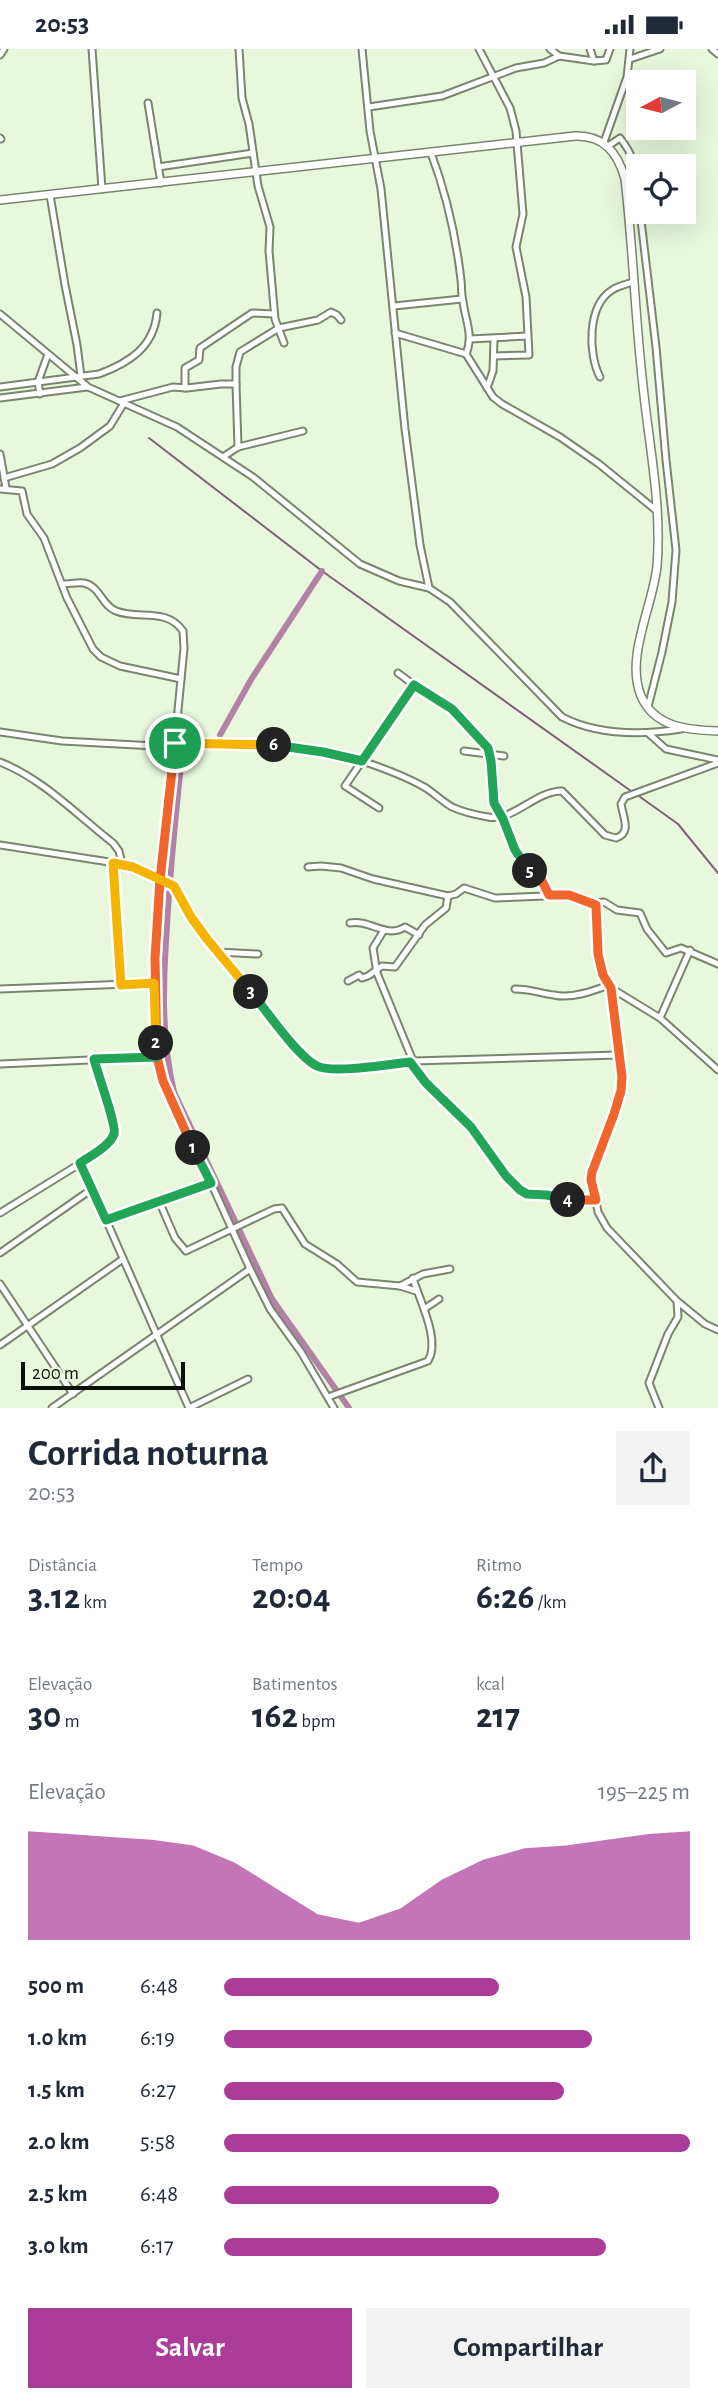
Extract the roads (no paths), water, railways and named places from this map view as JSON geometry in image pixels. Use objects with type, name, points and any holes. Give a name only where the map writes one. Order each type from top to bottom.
[{"type":"main road","points":[[0,200],[584,136],[606,144],[616,156],[625,179],[657,511],[656,568],[652,598],[636,660],[639,688],[648,707],[659,720],[681,729],[718,731]]},
{"type":"street","points":[[0,55],[4,49]]},
{"type":"street","points":[[92,49],[102,190]]},
{"type":"street","points":[[239,49],[243,99],[256,171],[270,227],[269,251],[274,314],[284,343]]},
{"type":"street","points":[[362,49],[420,545],[429,588]]},
{"type":"street","points":[[479,49],[510,108],[516,131],[523,214],[516,247],[526,297],[529,355],[494,356]]},
{"type":"street","points":[[550,49],[559,56],[594,61],[606,60],[610,49]]},
{"type":"street","points":[[590,49],[594,61]]},
{"type":"street","points":[[606,144],[630,59],[629,49]]},
{"type":"street","points":[[630,59],[660,49]]},
{"type":"street","points":[[712,49],[718,54]]},
{"type":"street","points":[[369,107],[443,96],[516,68],[544,63],[559,56]]},
{"type":"street","points":[[148,103],[161,183]]},
{"type":"street","points":[[606,144],[620,138],[631,154]]},
{"type":"street","points":[[158,167],[253,153]]},
{"type":"street","points":[[431,153],[442,186],[456,250],[470,339],[466,354]]},
{"type":"street","points":[[50,195],[62,274],[77,345],[79,377]]},
{"type":"street","points":[[641,224],[676,550],[672,602],[648,707]]},
{"type":"street","points":[[600,377],[593,360],[591,343],[596,312],[611,290],[633,282]]},
{"type":"street","points":[[394,306],[462,299]]},
{"type":"street","points":[[238,447],[236,367],[240,352],[279,328],[318,320],[331,312],[341,320]]},
{"type":"street","points":[[0,387],[79,377],[112,369],[136,353],[154,334],[157,313]]},
{"type":"street","points":[[185,388],[185,368],[199,361],[200,348],[251,313],[274,314]]},
{"type":"street","points":[[0,314],[88,387],[177,427],[253,477],[360,564],[399,581],[429,588],[450,602],[562,717],[577,724],[601,729],[648,733],[681,729]]},
{"type":"street","points":[[395,333],[466,354],[487,389],[502,404],[560,437],[599,464],[657,511]]},
{"type":"street","points":[[470,339],[527,337]]},
{"type":"street","points":[[487,389],[494,356],[494,339]]},
{"type":"street","points":[[40,394],[38,382],[48,354]]},
{"type":"street","points":[[4,478],[52,464],[80,448],[110,426],[121,402],[161,389],[236,384]]},
{"type":"street","points":[[0,398],[88,387]]},
{"type":"street","points":[[223,457],[238,447],[303,431]]},
{"type":"street","points":[[0,454],[3,489],[22,491],[27,514],[44,538],[66,599],[86,638],[101,657],[120,666],[181,679]]},
{"type":"street","points":[[62,584],[83,583],[99,591],[105,603],[115,611],[164,617],[179,626],[184,638],[160,880],[154,983],[157,1057],[163,1081],[178,1117],[270,1309],[301,1352],[335,1408]]},
{"type":"street","points":[[398,673],[457,714],[483,742],[490,754],[494,803],[522,862],[541,879],[549,895]]},
{"type":"street","points":[[379,808],[345,786],[414,685]]},
{"type":"street","points":[[0,732],[62,741],[175,745],[247,743],[285,746],[362,761],[426,788],[450,806],[489,817],[502,818],[540,796],[562,791],[605,835],[619,838],[626,829],[621,804],[625,797],[718,762]]},
{"type":"street","points":[[648,733],[666,749],[718,762]]},
{"type":"street","points":[[464,751],[504,756]]},
{"type":"street","points":[[0,762],[40,784],[113,843],[119,851],[122,864]]},
{"type":"street","points":[[0,845],[122,864],[174,886],[191,917],[218,952],[291,1041],[315,1065],[340,1068],[412,1062],[618,1055]]},
{"type":"street","points":[[113,863],[121,985]]},
{"type":"street","points":[[308,867],[341,868],[373,879],[448,896],[464,888],[495,898],[569,895],[596,905],[604,902],[617,910],[640,913],[647,929],[666,953],[681,948],[718,964]]},
{"type":"street","points":[[348,981],[359,975],[362,978],[368,976],[377,968],[388,965],[395,967],[425,925],[446,908],[448,896]]},
{"type":"street","points":[[596,905],[598,954],[603,975],[610,986],[660,1018],[718,1070]]},
{"type":"street","points":[[350,923],[360,921],[398,932],[405,927],[419,935]]},
{"type":"street","points":[[384,930],[373,948],[380,983],[404,1034],[412,1062],[426,1083],[476,1133],[506,1176],[520,1190],[530,1195],[596,1200]]},
{"type":"street","points":[[660,1018],[690,950]]},
{"type":"street","points":[[218,952],[258,954]]},
{"type":"street","points":[[0,989],[154,983]]},
{"type":"street","points":[[515,989],[561,996],[610,986]]},
{"type":"street","points":[[610,986],[621,1091],[592,1172],[591,1180],[601,1219],[677,1301],[705,1324],[718,1330]]},
{"type":"street","points":[[0,1064],[157,1057]]},
{"type":"street","points":[[0,1213],[80,1163],[114,1134],[113,1122],[94,1059]]},
{"type":"street","points":[[80,1163],[189,1408],[248,1379]]},
{"type":"street","points":[[106,1220],[211,1183]]},
{"type":"street","points":[[0,1253],[92,1189]]},
{"type":"street","points":[[159,1201],[175,1238],[186,1251],[282,1208],[305,1244],[337,1264],[352,1279],[416,1291]]},
{"type":"street","points":[[0,1345],[123,1259]]},
{"type":"street","points":[[52,1408],[250,1269]]},
{"type":"street","points":[[400,1286],[423,1274],[450,1269]]},
{"type":"street","points":[[328,1397],[428,1360],[432,1352],[429,1324],[413,1279]]},
{"type":"street","points":[[0,1284],[74,1394]]},
{"type":"street","points":[[424,1308],[439,1299]]},
{"type":"street","points":[[659,1408],[649,1383],[679,1314],[677,1301]]},
{"type":"street","points":[[679,1314],[688,1309]]},
{"type":"waterway","points":[[149,438],[322,571],[631,791]]},
{"type":"waterway","points":[[220,735],[252,678],[322,571]]},
{"type":"waterway","points":[[184,751],[173,841],[165,968],[165,1030],[174,1092],[272,1299],[349,1408]]},
{"type":"waterway","points":[[636,794],[678,824],[718,873]]}]
